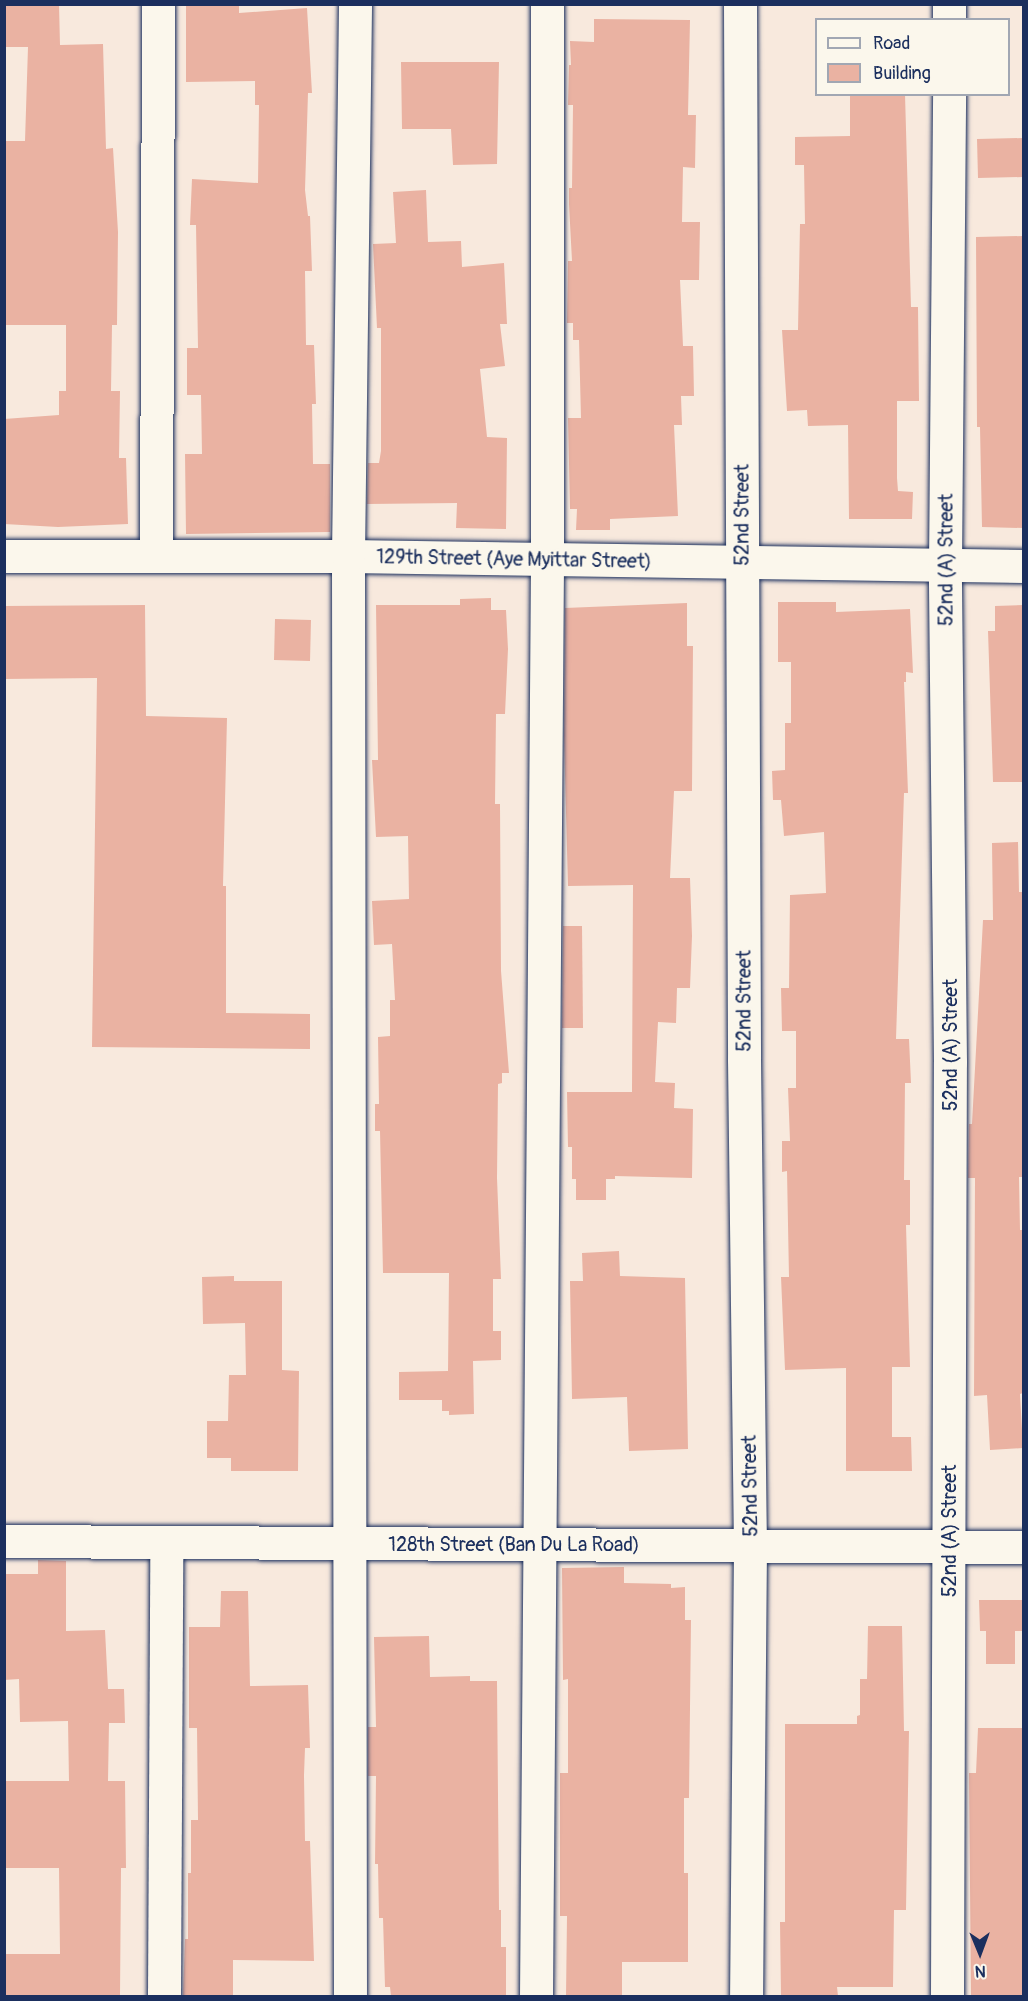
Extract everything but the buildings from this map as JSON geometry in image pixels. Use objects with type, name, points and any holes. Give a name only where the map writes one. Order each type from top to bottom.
[{"type":"street","points":[[156,555],[158,4]]},
{"type":"street","points":[[350,1996],[348,556],[356,4]]},
{"type":"street","points":[[536,1996],[547,560],[547,4]]},
{"type":"street","name":"52nd Street","points":[[740,4],[744,1047],[750,1546],[746,1996]]},
{"type":"street","name":"52nd (A) Street","points":[[946,1996],[950,1547],[950,1062],[945,565],[949,96]]},
{"type":"street","name":"129th Street (Aye Myittar Street)","points":[[4,556],[348,556],[1023,566]]},
{"type":"street","name":"128th Street (Ban Du La Road)","points":[[4,1541],[1023,1547]]},
{"type":"street","points":[[164,1996],[166,1542]]}]
